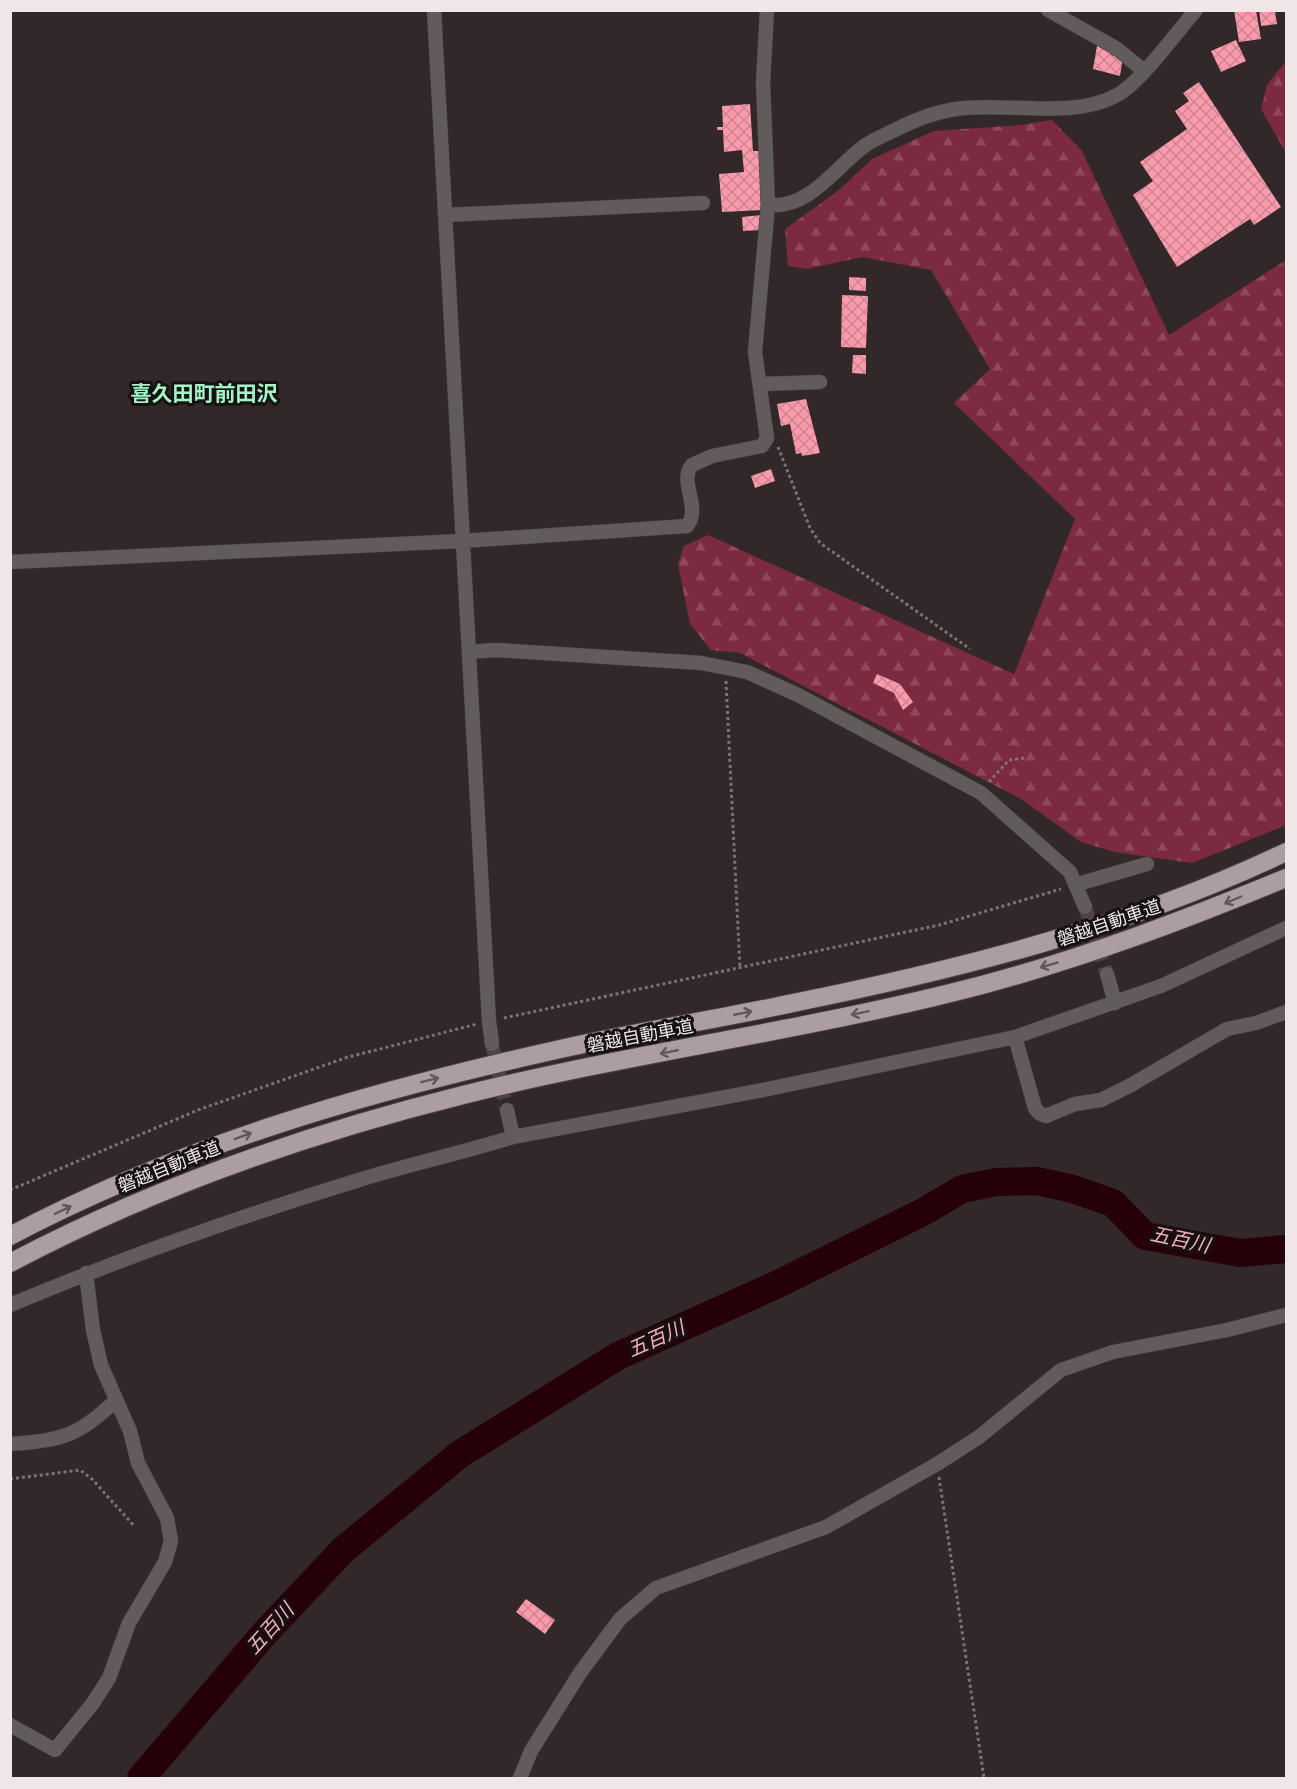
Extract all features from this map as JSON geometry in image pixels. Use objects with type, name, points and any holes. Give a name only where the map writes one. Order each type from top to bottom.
[{"type":"highway","name":"磐越自動車道","points":[[10,1236],[106,1190],[186,1156],[296,1117],[382,1092],[559,1049],[791,1004],[979,962],[1082,931],[1200,890],[1287,852]]},
{"type":"highway","name":"磐越自動車道","points":[[10,1263],[194,1177],[305,1139],[464,1095],[886,1008],[983,985],[1089,954],[1207,911],[1287,878]]},
{"type":"street","points":[[434,10],[492,1044]]},
{"type":"street","points":[[10,562],[462,541],[687,526],[693,515],[688,475],[692,465],[712,456],[762,446],[767,438],[755,352],[768,205],[763,83],[767,10]]},
{"type":"street","points":[[1048,10],[1116,48],[1143,70]]},
{"type":"street","points":[[768,205],[784,205],[807,195],[819,188],[864,146],[923,117],[964,108],[1047,108],[1095,103],[1122,92],[1196,10]]},
{"type":"street","points":[[445,215],[703,203]]},
{"type":"street","points":[[761,384],[820,382]]},
{"type":"street","points":[[469,652],[508,651],[725,667],[747,672],[798,695],[981,793],[1056,857],[1078,884],[1085,907]]},
{"type":"street","points":[[1078,884],[1147,864]]},
{"type":"street","points":[[10,1305],[86,1273],[246,1214],[438,1156],[480,1148],[513,1137],[768,1089],[1015,1037],[1161,986],[1287,928]]},
{"type":"street","points":[[1107,974],[1115,1003]]},
{"type":"street","points":[[1015,1037],[1035,1108],[1046,1116],[1075,1104],[1101,1100],[1227,1029],[1256,1023],[1287,1012]]},
{"type":"street","points":[[507,1110],[513,1137]]},
{"type":"street","points":[[10,1725],[55,1750],[93,1704],[109,1678],[129,1623],[165,1562],[169,1550],[170,1529],[167,1518],[138,1463],[129,1431],[115,1401],[97,1349],[86,1273]]},
{"type":"street","points":[[520,1779],[531,1751],[580,1672],[620,1619],[656,1587],[826,1527],[938,1464],[979,1437],[1060,1370],[1113,1352],[1287,1315]]},
{"type":"street","points":[[10,1444],[52,1441],[95,1420],[115,1401]]},
{"type":"path","points":[[767,438],[778,447],[810,528],[820,543],[970,649]]},
{"type":"path","points":[[725,667],[740,969]]},
{"type":"path","points":[[981,793],[996,771],[1009,760],[1025,758]]},
{"type":"path","points":[[10,1191],[198,1110],[345,1058],[489,1021],[939,925],[1078,884]]},
{"type":"path","points":[[938,1464],[984,1779]]},
{"type":"path","points":[[10,1479],[80,1470],[92,1479],[135,1527]]},
{"type":"green space","points":[[1286,61],[1286,153],[1261,109],[1267,85]]},
{"type":"green space","points":[[1052,120],[1082,151],[1169,335],[1286,260],[1286,825],[1192,863],[1114,852],[1081,842],[1021,799],[740,653],[711,650],[690,624],[678,564],[684,546],[708,535],[1014,674],[1075,519],[954,403],[990,369],[931,270],[862,257],[807,269],[788,266],[785,229],[839,190],[872,159],[934,131],[1020,125]]},
{"type":"building","points":[[1234,10],[1256,10],[1261,39],[1239,42]]},
{"type":"building","points":[[1259,10],[1275,11],[1277,24],[1261,26]]},
{"type":"building","points":[[1236,40],[1246,61],[1221,72],[1211,51]]},
{"type":"building","points":[[1097,46],[1112,49],[1111,55],[1123,57],[1120,76],[1093,69]]},
{"type":"building","points":[[1199,82],[1281,207],[1254,225],[1250,219],[1177,267],[1133,195],[1153,181],[1140,162],[1187,129],[1175,111],[1189,101],[1183,93]]},
{"type":"building","points":[[750,104],[753,151],[759,151],[763,210],[722,212],[719,174],[744,172],[742,150],[724,152],[723,130],[717,130],[717,127],[723,127],[722,106]]},
{"type":"building","points":[[761,215],[762,230],[743,231],[742,217]]},
{"type":"building","points":[[849,277],[866,278],[866,291],[849,290]]},
{"type":"building","points":[[842,295],[868,296],[866,348],[841,347]]},
{"type":"building","points":[[853,355],[866,355],[866,374],[852,373]]},
{"type":"building","points":[[806,399],[820,453],[802,456],[801,453],[796,454],[790,424],[781,426],[777,404]]},
{"type":"building","points":[[771,469],[775,481],[755,488],[751,476]]},
{"type":"building","points":[[877,674],[900,684],[913,702],[903,710],[894,693],[873,683]]},
{"type":"building","points":[[526,1599],[555,1620],[545,1634],[516,1612]]},
{"type":"waterway","name":"五百川","points":[[141,1778],[264,1634],[343,1550],[460,1454],[618,1356],[778,1284],[923,1212],[962,1189],[996,1182],[1037,1181],[1073,1189],[1113,1203],[1145,1236],[1240,1253],[1286,1249]]},
{"type":"tunnel","points":[[1085,907],[1107,974]]},
{"type":"tunnel","points":[[492,1044],[507,1110]]},
{"type":"district","name":"喜久田町前田沢","points":[[204,394]]}]
